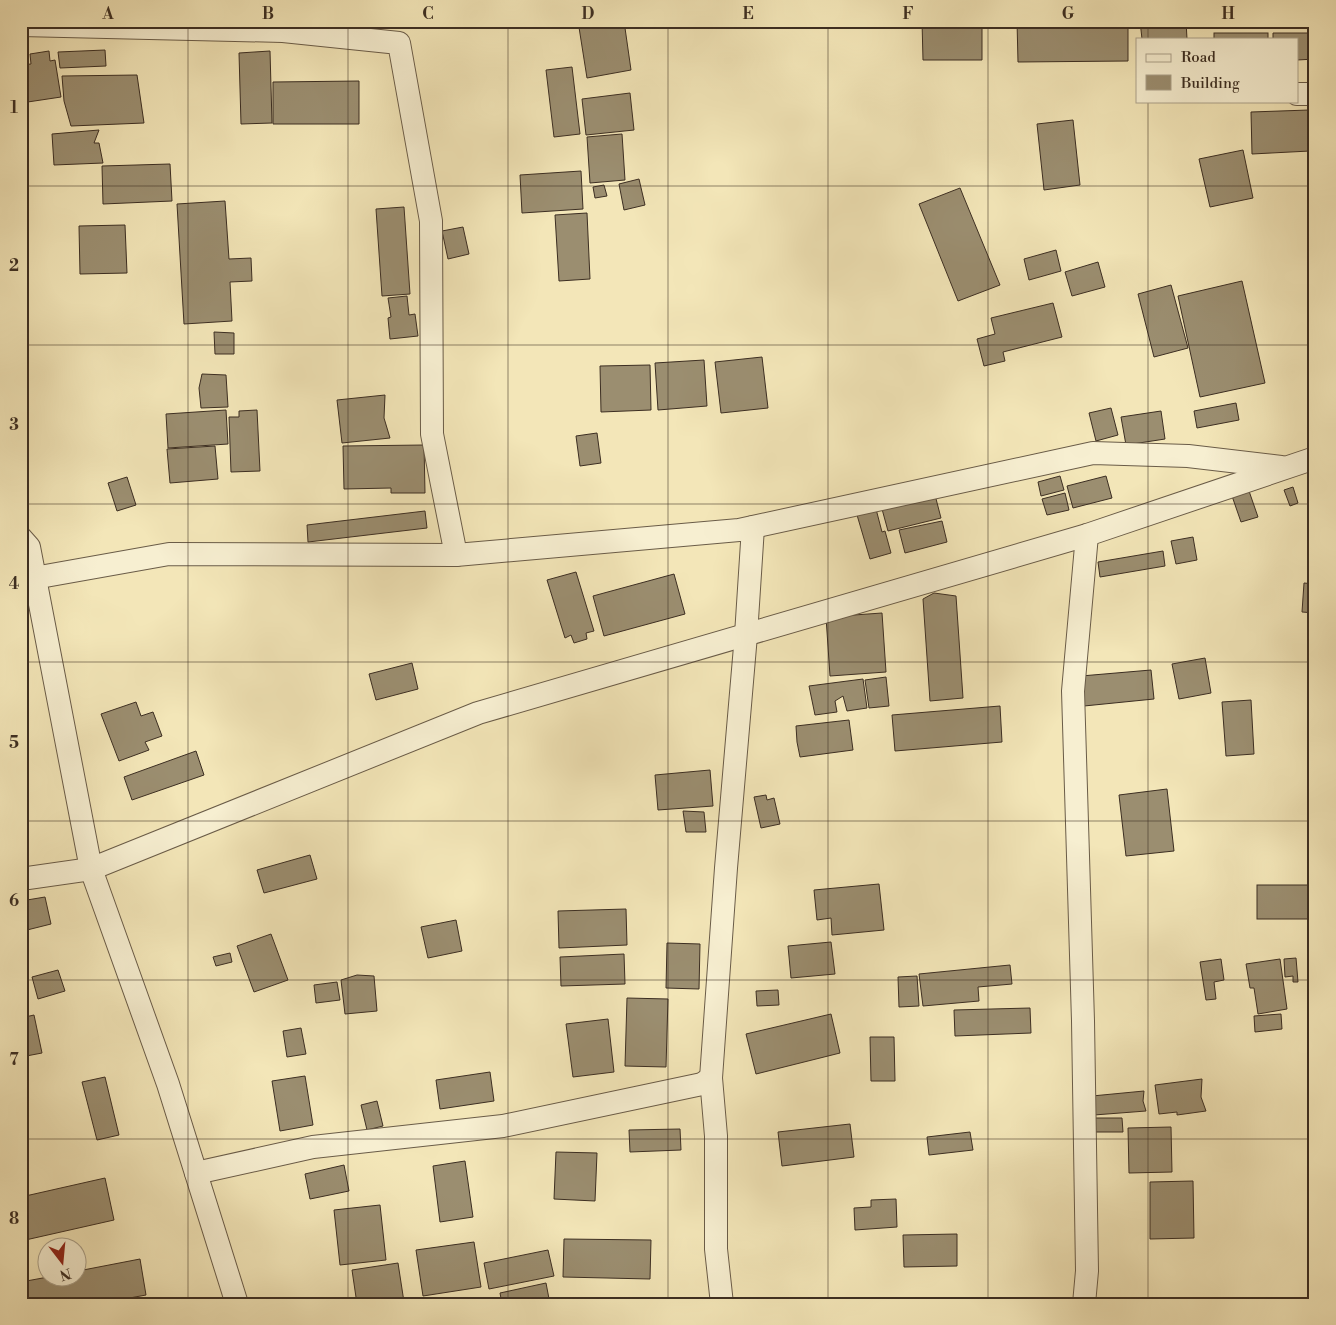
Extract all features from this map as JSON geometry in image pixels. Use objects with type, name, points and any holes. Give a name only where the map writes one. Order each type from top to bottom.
[{"type":"street","points":[[21,25],[283,31],[399,43],[432,221],[432,434],[456,555]]},
{"type":"street","points":[[1298,94],[1315,94]]},
{"type":"street","points":[[34,578],[169,554],[456,555],[739,530],[1093,453],[1188,456],[1287,468]]},
{"type":"street","points":[[21,879],[92,869],[478,713],[1087,535],[1315,458]]},
{"type":"street","points":[[722,1304],[716,1249],[716,1136],[711,1078],[753,526]]},
{"type":"street","points":[[1084,1304],[1087,1271],[1083,1031],[1072,691],[1087,535]]},
{"type":"street","points":[[21,538],[29,547],[92,869],[168,1084],[237,1304]]},
{"type":"street","points":[[196,1173],[312,1147],[503,1126],[702,1084],[711,1078]]},
{"type":"building","points":[[578,21],[624,21],[631,70],[587,78]]},
{"type":"building","points":[[922,21],[982,21],[982,60],[923,60]]},
{"type":"building","points":[[1017,21],[1128,21],[1128,61],[1018,62]]},
{"type":"building","points":[[1140,21],[1186,21],[1187,38],[1142,38]]},
{"type":"building","points":[[1275,21],[1315,21],[1315,27],[1275,27]]},
{"type":"building","points":[[1214,33],[1268,33],[1268,38],[1214,38]]},
{"type":"building","points":[[1273,33],[1315,33],[1315,59],[1298,60],[1298,38],[1273,38]]},
{"type":"building","points":[[105,50],[106,66],[60,68],[58,52]]},
{"type":"building","points":[[49,51],[50,61],[55,60],[61,97],[21,103],[21,65],[31,64],[30,54]]},
{"type":"building","points":[[270,51],[272,123],[241,124],[239,53]]},
{"type":"building","points":[[572,67],[580,134],[554,137],[546,70]]},
{"type":"building","points":[[137,75],[144,123],[71,126],[64,101],[62,76]]},
{"type":"building","points":[[359,81],[359,124],[273,124],[273,82]]},
{"type":"building","points":[[630,93],[634,130],[586,135],[582,99]]},
{"type":"building","points":[[1309,110],[1310,151],[1252,154],[1251,112]]},
{"type":"building","points":[[1073,120],[1080,185],[1044,190],[1037,124]]},
{"type":"building","points":[[99,130],[94,143],[99,143],[103,163],[54,165],[52,134]]},
{"type":"building","points":[[622,134],[625,180],[590,183],[587,137]]},
{"type":"building","points":[[1243,150],[1253,198],[1210,207],[1199,159]]},
{"type":"building","points":[[170,164],[172,201],[103,204],[102,166]]},
{"type":"building","points":[[581,171],[583,209],[522,213],[520,175]]},
{"type":"building","points":[[639,179],[645,205],[624,210],[619,184]]},
{"type":"building","points":[[604,185],[607,196],[595,198],[593,187]]},
{"type":"building","points":[[960,188],[1000,285],[958,301],[919,204]]},
{"type":"building","points":[[225,201],[229,259],[251,258],[252,281],[230,282],[232,321],[184,324],[177,204]]},
{"type":"building","points":[[404,207],[410,294],[382,296],[376,209]]},
{"type":"building","points":[[587,213],[590,279],[559,281],[555,215]]},
{"type":"building","points":[[125,225],[127,273],[80,274],[79,226]]},
{"type":"building","points":[[463,227],[469,254],[448,259],[442,231]]},
{"type":"building","points":[[1056,250],[1061,271],[1029,280],[1024,259]]},
{"type":"building","points":[[1098,262],[1105,287],[1072,296],[1065,272]]},
{"type":"building","points":[[1242,281],[1265,383],[1200,397],[1178,296]]},
{"type":"building","points":[[1171,285],[1188,348],[1154,357],[1138,294]]},
{"type":"building","points":[[407,296],[409,315],[415,314],[418,336],[390,339],[388,318],[391,317],[388,298]]},
{"type":"building","points":[[1053,303],[1062,337],[1003,352],[1005,361],[984,366],[977,339],[995,334],[991,318]]},
{"type":"building","points":[[214,332],[234,333],[234,354],[215,354]]},
{"type":"building","points":[[762,357],[768,408],[721,413],[715,362]]},
{"type":"building","points":[[704,360],[707,406],[658,410],[655,363]]},
{"type":"building","points":[[650,365],[651,410],[601,412],[600,366]]},
{"type":"building","points":[[202,374],[226,375],[228,407],[201,408],[199,388]]},
{"type":"building","points":[[385,395],[384,418],[390,438],[342,443],[337,400]]},
{"type":"building","points":[[1236,403],[1239,420],[1197,428],[1194,411]]},
{"type":"building","points":[[1111,408],[1118,435],[1096,441],[1089,413]]},
{"type":"building","points":[[226,410],[228,444],[168,448],[166,414]]},
{"type":"building","points":[[257,410],[260,471],[231,472],[229,417],[239,417],[239,411]]},
{"type":"building","points":[[1161,411],[1165,439],[1126,445],[1121,417]]},
{"type":"building","points":[[597,433],[601,463],[580,466],[576,436]]},
{"type":"building","points":[[424,445],[425,493],[391,493],[391,488],[344,489],[343,446]]},
{"type":"building","points":[[215,446],[218,479],[170,483],[167,449]]},
{"type":"building","points":[[1060,476],[1064,490],[1041,496],[1038,482]]},
{"type":"building","points":[[1106,476],[1112,498],[1073,508],[1067,486]]},
{"type":"building","points":[[127,477],[136,505],[117,511],[108,483]]},
{"type":"building","points":[[1293,487],[1298,503],[1290,506],[1284,490]]},
{"type":"building","points":[[1249,491],[1258,517],[1241,522],[1232,496]]},
{"type":"building","points":[[1065,493],[1069,510],[1047,515],[1042,499]]},
{"type":"building","points":[[935,495],[941,518],[888,531],[882,509]]},
{"type":"building","points":[[876,509],[882,532],[885,531],[891,553],[870,559],[857,515]]},
{"type":"building","points":[[425,511],[427,528],[308,542],[307,525]]},
{"type":"building","points":[[942,521],[947,542],[905,553],[899,530]]},
{"type":"building","points":[[1193,537],[1197,560],[1176,564],[1171,541]]},
{"type":"building","points":[[1163,551],[1165,566],[1100,577],[1098,562]]},
{"type":"building","points":[[1310,552],[1315,552],[1315,580],[1313,580]]},
{"type":"building","points":[[576,572],[594,631],[586,633],[587,639],[574,643],[571,635],[565,638],[547,580]]},
{"type":"building","points":[[674,574],[685,614],[604,636],[593,596]]},
{"type":"building","points":[[1304,583],[1315,584],[1315,613],[1302,612]]},
{"type":"building","points":[[934,593],[956,596],[963,698],[930,701],[923,599]]},
{"type":"building","points":[[882,613],[886,672],[830,676],[826,617]]},
{"type":"building","points":[[1205,658],[1211,693],[1179,699],[1172,664]]},
{"type":"building","points":[[412,663],[418,689],[376,700],[369,674]]},
{"type":"building","points":[[1151,670],[1154,699],[1084,706],[1081,676]]},
{"type":"building","points":[[886,677],[889,706],[869,708],[865,680]]},
{"type":"building","points":[[863,679],[867,708],[847,711],[843,696],[835,701],[837,712],[815,715],[809,686]]},
{"type":"building","points":[[1251,700],[1254,754],[1226,756],[1222,702]]},
{"type":"building","points":[[136,702],[141,716],[153,712],[162,736],[145,742],[149,750],[119,761],[101,714]]},
{"type":"building","points":[[1000,706],[1002,742],[895,751],[892,715]]},
{"type":"building","points":[[849,720],[853,750],[800,757],[796,726]]},
{"type":"building","points":[[196,751],[204,775],[132,800],[124,777]]},
{"type":"building","points":[[710,770],[713,806],[658,810],[655,775]]},
{"type":"building","points":[[1167,789],[1174,851],[1126,856],[1119,795]]},
{"type":"building","points":[[766,795],[767,800],[774,798],[780,824],[761,828],[754,797]]},
{"type":"building","points":[[683,811],[704,812],[706,832],[686,832]]},
{"type":"building","points":[[310,855],[317,879],[264,893],[257,870]]},
{"type":"building","points":[[879,884],[884,930],[832,935],[831,918],[817,920],[814,890]]},
{"type":"building","points":[[1257,885],[1315,885],[1315,919],[1257,919]]},
{"type":"building","points":[[45,897],[51,924],[23,931],[23,926],[21,926],[21,901]]},
{"type":"building","points":[[626,909],[627,945],[559,948],[558,911]]},
{"type":"building","points":[[456,920],[462,951],[428,958],[421,927]]},
{"type":"building","points":[[271,934],[288,980],[254,992],[237,946]]},
{"type":"building","points":[[831,942],[835,974],[791,978],[788,946]]},
{"type":"building","points":[[667,943],[700,944],[699,989],[666,988]]},
{"type":"building","points":[[230,953],[232,962],[216,966],[213,957]]},
{"type":"building","points":[[624,954],[625,984],[561,986],[560,957]]},
{"type":"building","points":[[1296,958],[1298,982],[1293,982],[1293,976],[1285,977],[1284,959]]},
{"type":"building","points":[[1221,959],[1224,980],[1214,982],[1216,999],[1206,1000],[1200,962]]},
{"type":"building","points":[[1280,959],[1287,1009],[1258,1014],[1254,988],[1250,988],[1246,964]]},
{"type":"building","points":[[1010,965],[1012,984],[978,987],[979,1001],[923,1006],[919,974]]},
{"type":"building","points":[[58,970],[65,991],[38,999],[32,977]]},
{"type":"building","points":[[357,975],[374,976],[377,1011],[345,1014],[341,980]]},
{"type":"building","points":[[917,976],[919,1006],[899,1007],[898,977]]},
{"type":"building","points":[[337,982],[340,1000],[316,1003],[314,985]]},
{"type":"building","points":[[778,990],[779,1005],[757,1006],[756,991]]},
{"type":"building","points":[[627,998],[668,999],[666,1067],[625,1066]]},
{"type":"building","points":[[1030,1008],[1031,1033],[955,1036],[954,1010]]},
{"type":"building","points":[[831,1014],[840,1053],[756,1074],[746,1034]]},
{"type":"building","points":[[1281,1014],[1282,1029],[1255,1032],[1254,1016]]},
{"type":"building","points":[[34,1015],[42,1053],[21,1057],[21,1018]]},
{"type":"building","points":[[608,1019],[614,1072],[573,1077],[566,1024]]},
{"type":"building","points":[[301,1028],[306,1054],[287,1057],[283,1031]]},
{"type":"building","points":[[870,1037],[894,1037],[895,1081],[871,1081]]},
{"type":"building","points":[[490,1072],[494,1101],[440,1109],[436,1080]]},
{"type":"building","points":[[305,1076],[313,1125],[280,1131],[272,1081]]},
{"type":"building","points":[[105,1077],[119,1135],[97,1140],[82,1082]]},
{"type":"building","points":[[1202,1079],[1201,1097],[1206,1111],[1177,1115],[1177,1112],[1159,1114],[1155,1085]]},
{"type":"building","points":[[1144,1091],[1143,1101],[1146,1111],[1094,1115],[1092,1096]]},
{"type":"building","points":[[377,1101],[383,1126],[367,1130],[361,1105]]},
{"type":"building","points":[[1095,1118],[1122,1118],[1123,1132],[1095,1132]]},
{"type":"building","points":[[850,1124],[854,1157],[782,1166],[778,1132]]},
{"type":"building","points":[[1171,1127],[1172,1172],[1129,1173],[1128,1128]]},
{"type":"building","points":[[680,1129],[681,1150],[630,1152],[629,1130]]},
{"type":"building","points":[[970,1132],[973,1150],[929,1155],[927,1137]]},
{"type":"building","points":[[556,1152],[597,1153],[595,1201],[554,1199]]},
{"type":"building","points":[[465,1161],[473,1217],[440,1222],[433,1166]]},
{"type":"building","points":[[344,1165],[349,1191],[310,1199],[305,1174]]},
{"type":"building","points":[[105,1178],[114,1220],[21,1241],[21,1197]]},
{"type":"building","points":[[1193,1181],[1194,1238],[1150,1239],[1150,1182]]},
{"type":"building","points":[[896,1199],[897,1227],[855,1230],[854,1208],[871,1207],[871,1200]]},
{"type":"building","points":[[380,1205],[386,1260],[340,1265],[334,1210]]},
{"type":"building","points":[[957,1234],[957,1266],[904,1267],[903,1235]]},
{"type":"building","points":[[564,1239],[651,1240],[650,1279],[563,1277]]},
{"type":"building","points":[[474,1242],[481,1287],[423,1296],[416,1250]]},
{"type":"building","points":[[548,1250],[554,1276],[489,1289],[484,1263]]},
{"type":"building","points":[[140,1259],[146,1295],[97,1304],[21,1304],[21,1282],[38,1279],[38,1288],[88,1288],[88,1269]]},
{"type":"building","points":[[398,1263],[404,1302],[357,1304],[352,1270]]},
{"type":"building","points":[[546,1283],[550,1304],[502,1304],[500,1293]]}]
